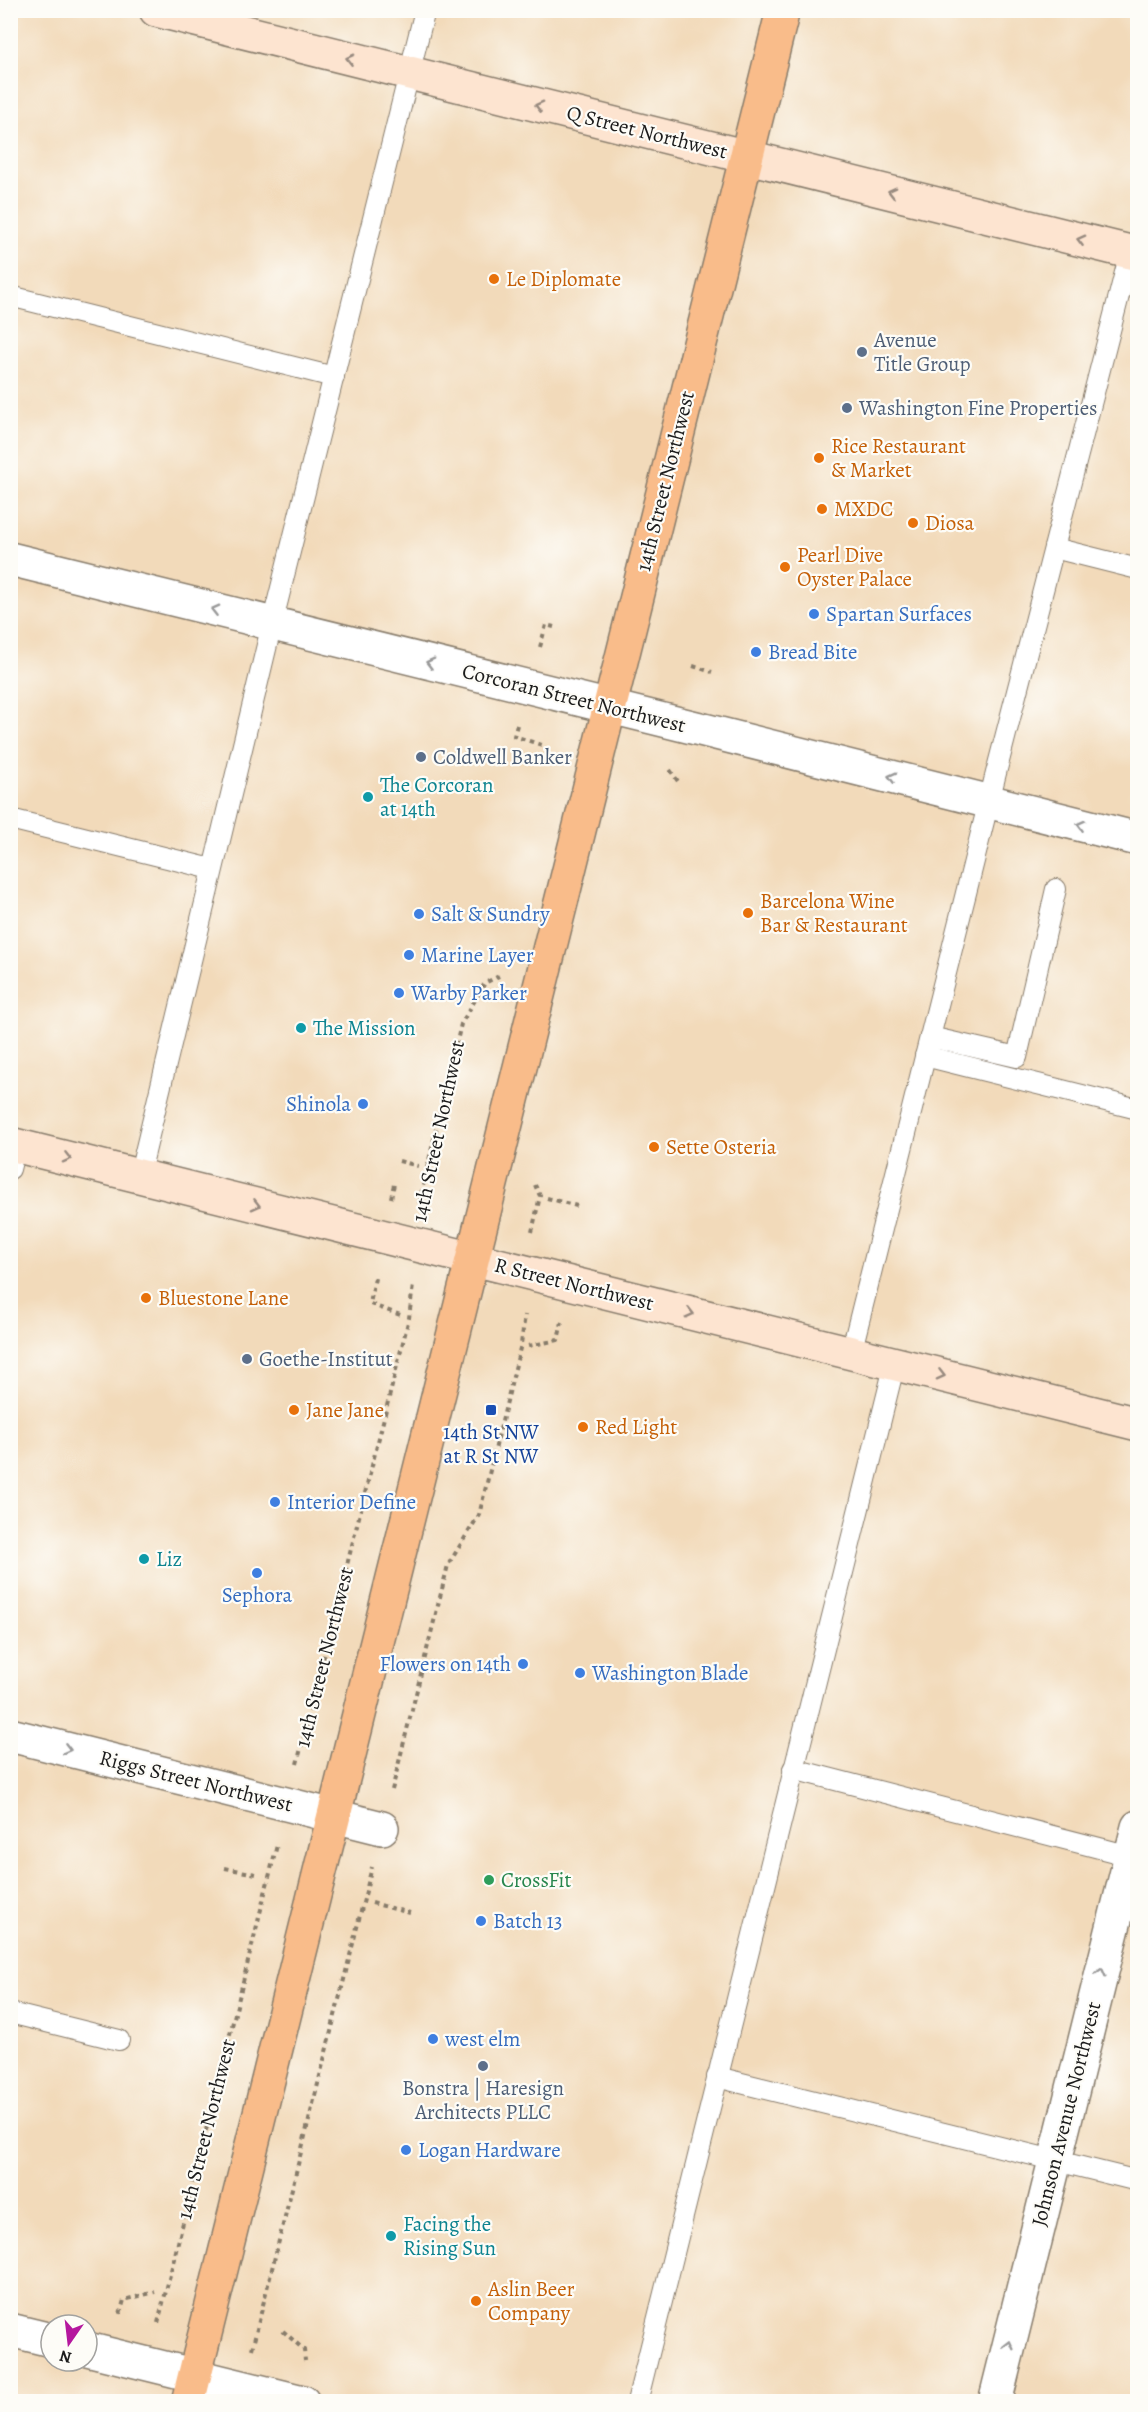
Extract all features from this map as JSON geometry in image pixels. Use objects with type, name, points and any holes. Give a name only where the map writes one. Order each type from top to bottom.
[{"type":"main road","name":"Q Street Northwest","points":[[156,10],[1134,254]]},
{"type":"main road","name":"14th Street Northwest","points":[[192,2388],[783,10]]},
{"type":"main road","name":"R Street Northwest","points":[[12,1153],[139,1177],[1137,1424]]},
{"type":"street","name":"Corcoran Street Northwest","points":[[10,559],[1137,839]]},
{"type":"street","name":"Riggs Street Northwest","points":[[10,1734],[382,1828]]},
{"type":"street","name":"Johnson Avenue Northwest","points":[[995,2402],[1135,1847]]},
{"type":"street","points":[[10,2330],[39,2337]]},
{"type":"street","points":[[99,2352],[147,2364],[192,2388],[303,2402]]},
{"type":"lane","points":[[139,1177],[272,624],[425,10]]},
{"type":"lane","points":[[851,1353],[1054,548],[1134,254]]},
{"type":"lane","points":[[10,296],[334,377]]},
{"type":"lane","points":[[1054,548],[1137,569]]},
{"type":"lane","points":[[10,819],[212,869]]},
{"type":"lane","points":[[930,1036],[1017,1057],[1056,889]]},
{"type":"lane","points":[[925,1056],[1137,1109]]},
{"type":"lane","points":[[637,2402],[895,1364]]},
{"type":"lane","points":[[793,1769],[1135,1847]]},
{"type":"lane","points":[[10,2013],[118,2040]]},
{"type":"lane","points":[[717,2077],[1137,2181]]},
{"type":"path","points":[[537,656],[546,625],[554,627]]},
{"type":"path","points":[[693,666],[712,672]]},
{"type":"path","points":[[519,718],[514,736],[545,746]]},
{"type":"path","points":[[670,770],[680,784]]},
{"type":"path","name":"14th Street Northwest","points":[[147,2364],[409,1318],[413,1293],[418,1203],[461,1024],[485,983],[549,953]]},
{"type":"path","points":[[399,1161],[418,1166]]},
{"type":"path","points":[[547,1198],[577,1206]]},
{"type":"path","points":[[375,1276],[370,1304],[403,1316]]},
{"type":"path","points":[[528,1346],[558,1340],[562,1322]]},
{"type":"path","points":[[225,1868],[256,1874]]},
{"type":"path","points":[[372,1903],[410,1913]]},
{"type":"path","points":[[118,2319],[124,2300],[155,2292]]},
{"type":"path","points":[[283,2331],[304,2350]]},
{"type":"place","name":"Le Diplomate","points":[[494,279]]},
{"type":"place","name":"Avenue Title Group","points":[[862,352]]},
{"type":"place","name":"Washington Fine Properties","points":[[847,408]]},
{"type":"place","name":"Rice Restaurant & Market","points":[[819,458]]},
{"type":"place","name":"MXDC","points":[[822,509]]},
{"type":"place","name":"Diosa","points":[[913,523]]},
{"type":"place","name":"Pearl Dive Oyster Palace","points":[[785,567]]},
{"type":"place","name":"Spartan Surfaces","points":[[814,614]]},
{"type":"place","name":"Bread Bite","points":[[756,652]]},
{"type":"place","name":"Coldwell Banker","points":[[421,757]]},
{"type":"place","name":"The Corcoran at 14th","points":[[368,797]]},
{"type":"place","name":"Barcelona Wine Bar & Restaurant","points":[[748,913]]},
{"type":"place","name":"Salt & Sundry","points":[[419,914]]},
{"type":"place","name":"Marine Layer","points":[[409,955]]},
{"type":"place","name":"Warby Parker","points":[[399,993]]},
{"type":"place","name":"The Mission","points":[[301,1028]]},
{"type":"place","name":"Shinola","points":[[363,1104]]},
{"type":"place","name":"Sette Osteria","points":[[654,1147]]},
{"type":"place","name":"Bluestone Lane","points":[[146,1298]]},
{"type":"place","name":"Goethe-Institut","points":[[247,1359]]},
{"type":"place","name":"Jane Jane","points":[[294,1410]]},
{"type":"place","name":"14th St NW at R St NW","points":[[491,1410]]},
{"type":"place","name":"Red Light","points":[[583,1427]]},
{"type":"place","name":"Interior Define","points":[[275,1502]]},
{"type":"place","name":"Liz","points":[[144,1559]]},
{"type":"place","name":"Sephora","points":[[257,1573]]},
{"type":"place","name":"Flowers on 14th","points":[[523,1664]]},
{"type":"place","name":"Washington Blade","points":[[580,1673]]},
{"type":"place","name":"CrossFit","points":[[489,1880]]},
{"type":"place","name":"Batch 13","points":[[481,1921]]},
{"type":"place","name":"west elm","points":[[433,2039]]},
{"type":"place","name":"Bonstra | Haresign Architects PLLC","points":[[483,2066]]},
{"type":"place","name":"Logan Hardware","points":[[406,2150]]},
{"type":"place","name":"Facing the Rising Sun","points":[[391,2236]]},
{"type":"place","name":"Aslin Beer Company","points":[[476,2301]]}]
